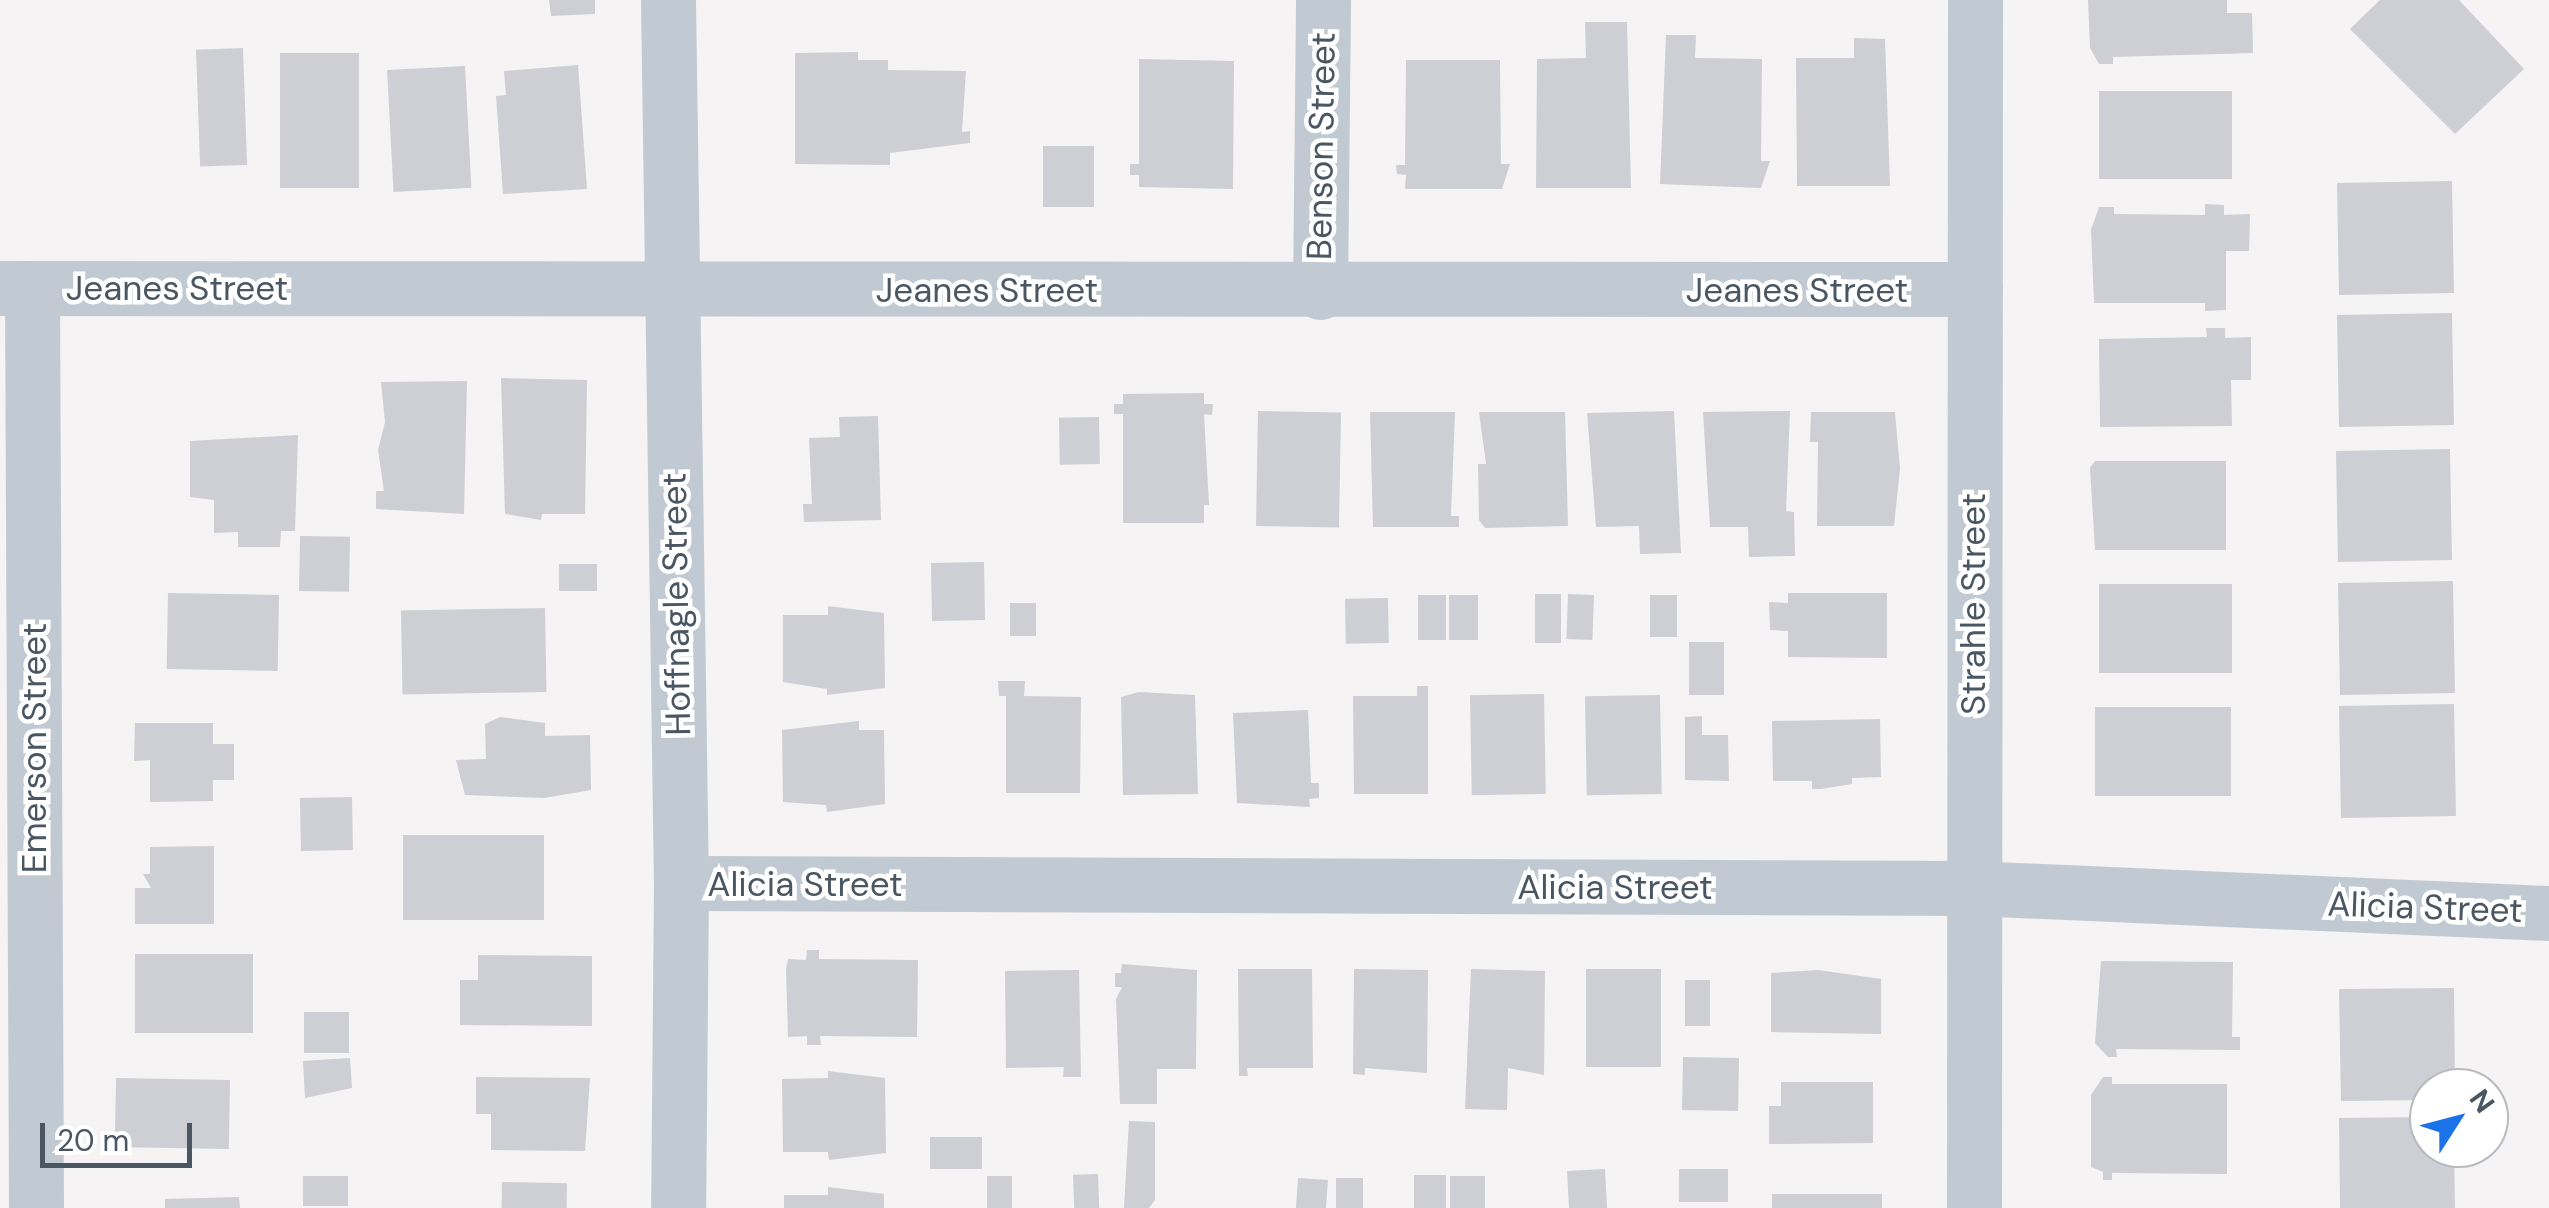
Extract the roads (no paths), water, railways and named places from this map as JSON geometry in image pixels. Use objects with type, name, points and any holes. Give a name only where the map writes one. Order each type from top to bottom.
[{"type":"street","name":"Hoffnagle Street","points":[[668,0],[681,884],[678,1208]]},
{"type":"street","name":"Benson Street","points":[[1320,292],[1323,0]]},
{"type":"street","name":"Strahle Street","points":[[1974,1208],[1975,0]]},
{"type":"street","name":"Jeanes Street","points":[[16,288],[1320,292],[1975,289]]},
{"type":"street","name":"Emerson Street","points":[[16,288],[36,1208]]},
{"type":"street","name":"Alicia Street","points":[[681,884],[1972,888],[2549,913]]}]
